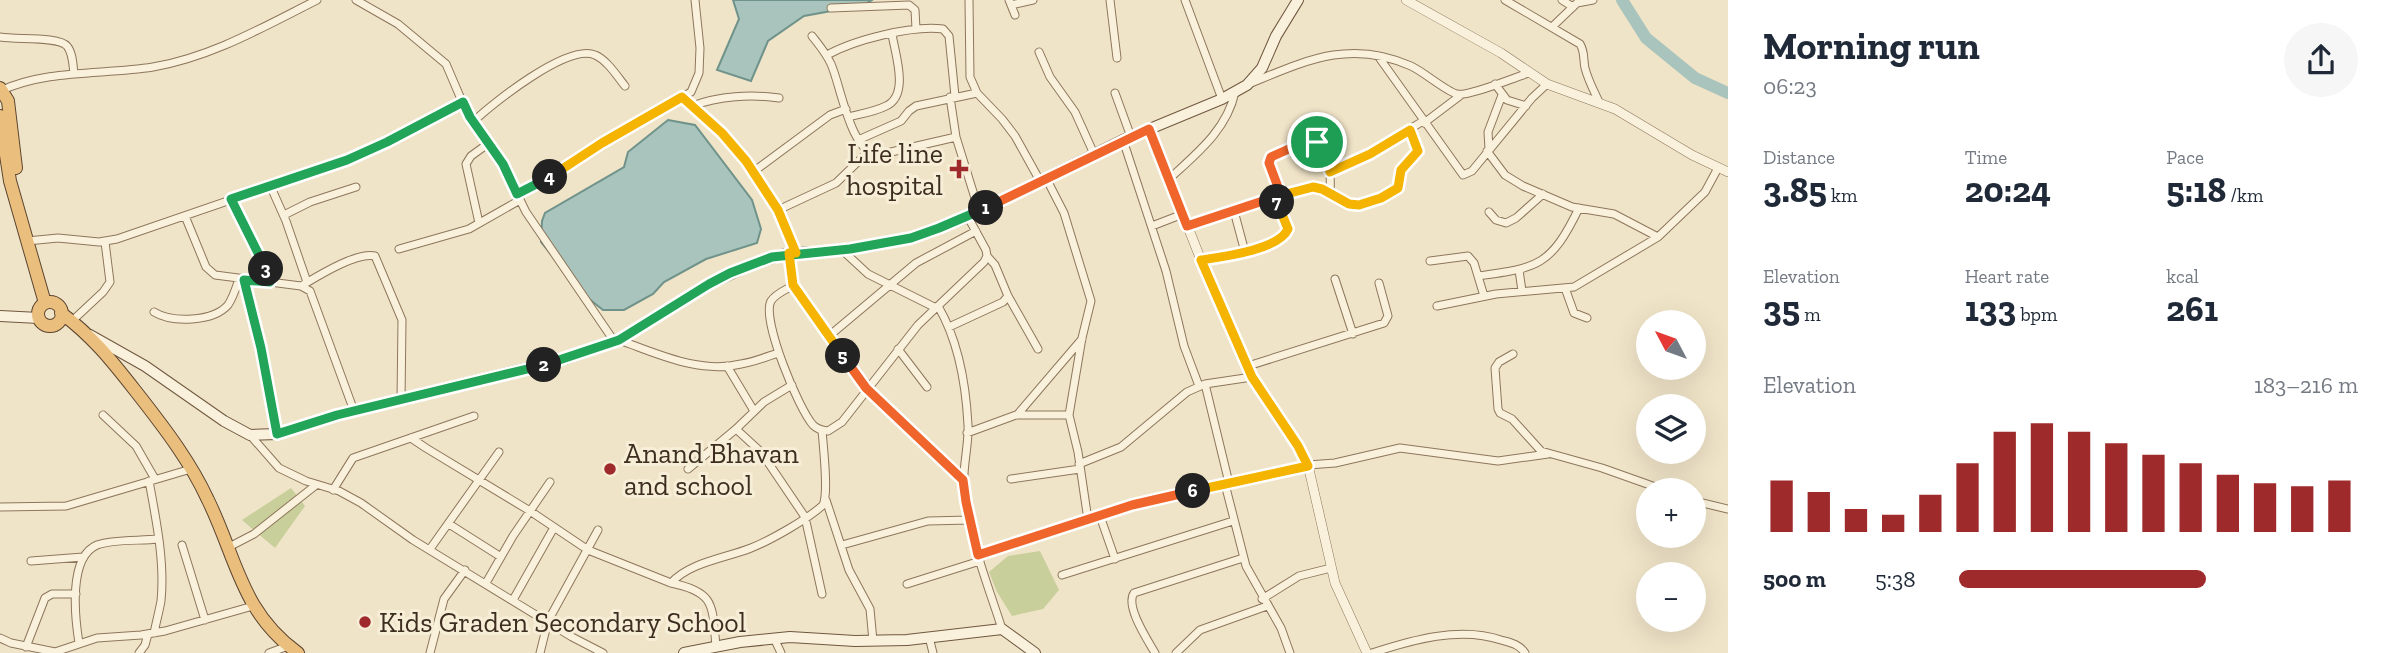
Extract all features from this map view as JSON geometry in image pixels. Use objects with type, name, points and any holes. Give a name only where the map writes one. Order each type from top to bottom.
[{"type":"highway","points":[[2,92],[10,181],[46,303]]},
{"type":"highway","points":[[66,317],[52,325],[44,324],[39,317],[39,309],[46,303],[56,304],[66,317],[88,333],[160,422],[209,501],[253,606],[268,626],[293,649]]},
{"type":"main road","points":[[88,333],[145,366],[224,421],[250,435],[277,434],[354,411],[565,359],[617,341],[684,298],[730,273],[772,257],[792,253],[842,250],[911,238],[968,217],[1127,138],[1222,99],[1247,85],[1262,68],[1276,36],[1298,0]]},
{"type":"main road","points":[[0,316],[39,317]]},
{"type":"main road","points":[[684,653],[774,638],[873,641],[1002,629],[1035,653]]},
{"type":"street","points":[[2,92],[37,78],[156,66],[196,56],[242,38],[317,0]]},
{"type":"street","points":[[356,0],[398,24],[450,69],[473,122],[503,164],[518,197],[617,341],[693,365],[741,365],[778,353]]},
{"type":"street","points":[[399,249],[460,232],[480,223],[694,87],[699,73],[700,48],[695,0]]},
{"type":"street","points":[[969,0],[970,77],[977,93],[1015,136],[1064,213],[1090,292],[1091,309],[1082,338],[1069,415],[1088,520]]},
{"type":"street","points":[[1015,15],[1010,3],[1032,0]]},
{"type":"street","points":[[1110,0],[1117,58]]},
{"type":"street","points":[[1185,0],[1222,99]]},
{"type":"street","points":[[1406,0],[1501,53],[1547,84],[1630,116],[1692,155],[1724,168],[1705,192],[1658,237],[1581,284],[1485,296],[1437,306]]},
{"type":"street","points":[[1505,0],[1583,47],[1584,66],[1599,103]]},
{"type":"street","points":[[1562,0],[1573,7]]},
{"type":"street","points":[[1552,27],[1582,1],[1593,0]]},
{"type":"street","points":[[831,8],[909,5],[915,10],[916,29]]},
{"type":"street","points":[[827,55],[858,42],[916,29],[938,29],[946,32],[956,137],[979,211]]},
{"type":"street","points":[[848,117],[886,106],[897,93],[900,75],[892,34]]},
{"type":"street","points":[[813,36],[827,55],[848,117],[858,140],[868,152],[877,155],[956,137]]},
{"type":"street","points":[[0,37],[65,44],[70,51],[74,75]]},
{"type":"street","points":[[1039,52],[1050,77],[1075,112],[1094,154]]},
{"type":"street","points":[[1247,85],[1324,56],[1345,52],[1377,54],[1412,66],[1450,91],[1461,94]]},
{"type":"street","points":[[473,122],[514,88],[580,53],[597,56],[625,86]]},
{"type":"street","points":[[1377,54],[1463,175],[1469,174],[1547,84]]},
{"type":"street","points":[[1330,172],[1370,154],[1424,122],[1461,94],[1529,73]]},
{"type":"street","points":[[1495,84],[1502,95],[1512,103],[1526,106]]},
{"type":"street","points":[[1168,179],[1198,153],[1221,127],[1236,92]]},
{"type":"street","points":[[858,140],[901,121],[916,106],[977,93]]},
{"type":"street","points":[[1115,93],[1184,346],[1202,385],[1243,558],[1280,628],[1290,653]]},
{"type":"street","points":[[1502,95],[1488,132],[1488,150],[1505,175],[1523,186],[1578,208],[1614,214],[1658,237]]},
{"type":"street","points":[[682,97],[730,142],[778,210],[792,253],[793,285],[866,388],[963,480]]},
{"type":"street","points":[[692,106],[720,98],[779,98]]},
{"type":"street","points":[[27,241],[58,238],[106,242],[347,160],[463,102]]},
{"type":"street","points":[[753,172],[830,114],[846,109]]},
{"type":"street","points":[[1149,129],[1182,215],[1252,377],[1298,446],[1308,466],[1338,593],[1367,653]]},
{"type":"street","points":[[1187,226],[1313,187],[1349,204],[1359,205],[1381,198],[1396,190],[1400,184],[1401,170],[1418,151],[1410,130]]},
{"type":"street","points":[[1201,260],[1245,252],[1286,234],[1287,224],[1269,163],[1275,154],[1313,140],[1322,149],[1330,172],[1331,194]]},
{"type":"street","points":[[480,223],[466,164],[471,156],[489,143]]},
{"type":"street","points":[[778,210],[836,183],[868,152]]},
{"type":"street","points":[[270,185],[284,215],[304,284],[313,296],[354,411]]},
{"type":"street","points":[[284,215],[310,202],[356,187]]},
{"type":"street","points":[[1489,212],[1496,220],[1506,223],[1544,194]]},
{"type":"street","points":[[231,199],[260,254],[270,282]]},
{"type":"street","points":[[1478,276],[1519,270],[1547,258],[1564,236],[1578,208]]},
{"type":"street","points":[[1234,211],[1245,252]]},
{"type":"street","points":[[1152,226],[1182,215]]},
{"type":"street","points":[[185,216],[210,272],[215,275],[304,284],[364,256],[375,256],[402,320],[401,400]]},
{"type":"street","points":[[968,217],[1038,349]]},
{"type":"street","points":[[830,336],[890,283],[924,258],[976,231]]},
{"type":"street","points":[[66,317],[103,292],[110,282],[106,242]]},
{"type":"street","points":[[842,250],[868,274],[937,307],[949,327],[959,367],[967,433],[963,480],[970,520],[1002,629]]},
{"type":"street","points":[[793,285],[774,297],[770,303],[769,311],[778,353],[807,417],[816,428],[828,431],[837,427],[918,325],[979,268],[987,256]]},
{"type":"street","points":[[1430,261],[1468,256],[1474,263],[1485,296]]},
{"type":"street","points":[[1519,270],[1522,291]]},
{"type":"street","points":[[155,312],[173,320],[198,318],[221,310],[229,303],[242,279]]},
{"type":"street","points":[[242,279],[261,348],[277,434]]},
{"type":"street","points":[[1335,279],[1353,334]]},
{"type":"street","points":[[1248,366],[1353,334],[1387,320],[1379,283]]},
{"type":"street","points":[[1565,288],[1574,313],[1587,318]]},
{"type":"street","points":[[949,327],[1003,302],[1008,296]]},
{"type":"street","points":[[1016,415],[1082,338]]},
{"type":"street","points":[[898,349],[927,387]]},
{"type":"street","points":[[1513,354],[1499,362],[1495,368],[1500,413],[1512,419],[1537,447],[1548,454],[1636,480]]},
{"type":"street","points":[[727,366],[754,411]]},
{"type":"street","points":[[1011,478],[1080,467],[1121,447],[1175,400],[1202,385],[1252,377]]},
{"type":"street","points":[[688,469],[764,402],[792,385]]},
{"type":"street","points":[[103,415],[136,446],[152,480],[158,539],[160,602],[151,634],[140,653]]},
{"type":"street","points":[[967,433],[1016,415],[1069,415]]},
{"type":"street","points":[[333,490],[353,458],[474,416]]},
{"type":"street","points":[[736,429],[761,452],[805,517],[822,594]]},
{"type":"street","points":[[821,430],[826,500],[849,570],[870,609],[873,641]]},
{"type":"street","points":[[250,435],[279,468],[361,503],[413,540],[603,653]]},
{"type":"street","points":[[411,438],[588,550],[703,594],[712,606],[716,646]]},
{"type":"street","points":[[907,584],[1132,505],[1308,466],[1335,463],[1399,448],[1497,461],[1548,454]]},
{"type":"street","points":[[430,549],[499,452]]},
{"type":"street","points":[[0,507],[66,506],[191,469]]},
{"type":"street","points":[[486,583],[550,482]]},
{"type":"street","points":[[227,548],[260,530],[316,485]]},
{"type":"street","points":[[671,583],[678,576],[695,568],[768,540],[819,509],[826,500]]},
{"type":"street","points":[[1706,504],[1728,509]]},
{"type":"street","points":[[1100,516],[1115,559]]},
{"type":"street","points":[[842,545],[928,522],[970,520]]},
{"type":"street","points":[[1062,575],[1233,522]]},
{"type":"street","points":[[449,524],[501,557]]},
{"type":"street","points":[[540,653],[548,621],[598,530]]},
{"type":"street","points":[[513,600],[552,531]]},
{"type":"street","points":[[79,643],[75,620],[76,594],[83,557],[99,544],[158,539]]},
{"type":"street","points":[[182,545],[205,620]]},
{"type":"street","points":[[31,561],[83,557]]},
{"type":"street","points":[[1155,653],[1131,605],[1131,596],[1243,558]]},
{"type":"street","points":[[1262,598],[1299,576],[1331,568]]},
{"type":"street","points":[[430,653],[444,598],[465,570]]},
{"type":"street","points":[[26,647],[45,597],[52,594],[76,594]]},
{"type":"street","points":[[0,638],[26,647],[55,652],[97,638],[151,634],[253,606]]},
{"type":"street","points":[[1176,653],[1200,630],[1268,607]]},
{"type":"street","points":[[1372,653],[1401,643],[1447,635],[1495,638],[1515,644],[1525,653]]},
{"type":"street","points":[[929,637],[933,653]]},
{"type":"street","points":[[774,638],[781,653]]},
{"type":"street","points":[[270,653],[293,649]]},
{"type":"green space","points":[[291,488],[305,506],[275,548],[242,520]]},
{"type":"green space","points":[[1040,551],[1059,590],[1043,609],[1012,616],[997,592],[989,572],[1008,556]]},
{"type":"water","points":[[733,0],[872,0],[864,5],[804,16],[768,41],[751,81],[717,70],[739,19]]},
{"type":"water","points":[[668,120],[695,125],[752,200],[761,229],[757,243],[706,259],[664,282],[653,294],[624,310],[603,310],[583,294],[541,242],[542,221],[545,213],[624,167],[628,152]]},
{"type":"waterway","points":[[1622,0],[1646,38],[1695,78],[1728,93]]},
{"type":"place","name":"Life line hospital","points":[[959,169]]},
{"type":"place","name":"Anand Bhavan and school","points":[[610,469]]},
{"type":"place","name":"Kids Graden Secondary School","points":[[365,622]]},
{"type":"route","points":[[1317,142],[1309,140],[1271,157],[1269,163],[1281,195],[1187,226],[1149,129],[968,217],[911,238],[825,252],[812,253],[789,253],[755,263],[684,298],[619,340],[593,350],[516,372],[337,415],[277,434],[261,348],[244,280],[270,282],[260,254],[231,199],[347,160],[463,102],[470,117],[503,164],[517,194],[563,170],[602,143],[682,97],[739,151],[778,210],[787,231],[796,253],[789,253],[793,285],[866,388],[963,480],[978,555],[1132,505],[1308,466],[1298,446],[1252,377],[1201,260],[1245,252],[1286,234],[1287,224],[1275,197],[1313,187],[1354,205],[1381,198],[1398,188],[1403,165],[1418,151],[1410,130],[1370,154],[1330,172],[1328,160],[1317,142]]}]
